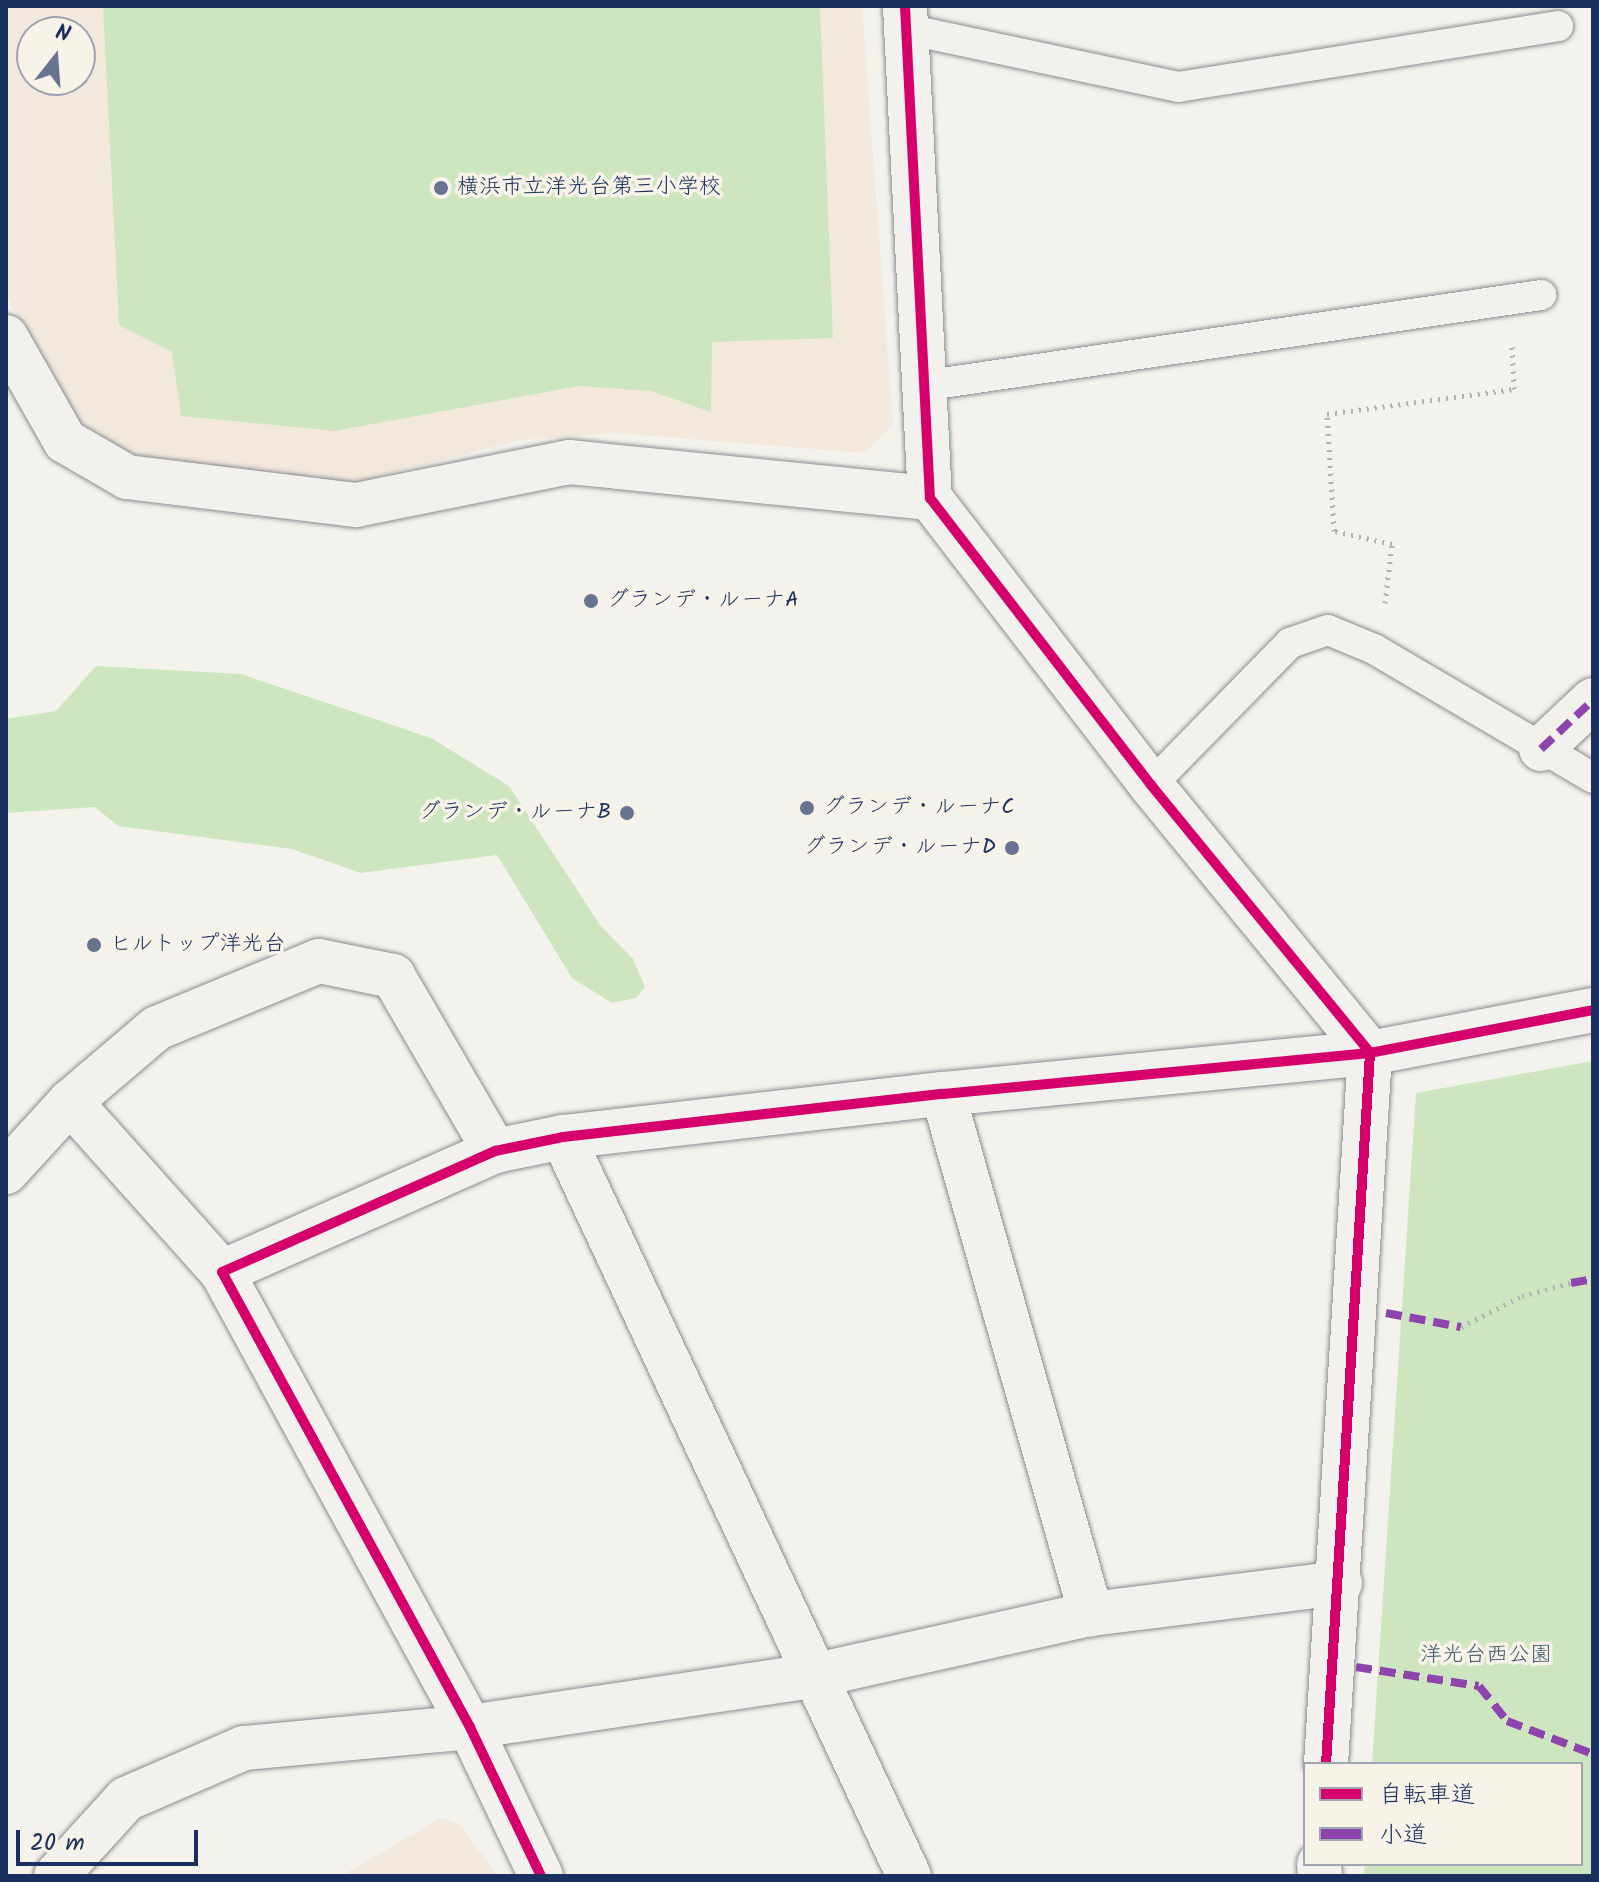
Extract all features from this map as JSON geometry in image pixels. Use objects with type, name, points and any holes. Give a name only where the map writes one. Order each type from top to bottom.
[{"type":"street","points":[[905,17],[930,498],[1151,785],[1370,1053],[1340,1583],[1326,1762]]},
{"type":"street","points":[[6,337],[65,441],[127,477],[356,505],[569,462],[930,498]]},
{"type":"street","points":[[1541,749],[1593,700]]},
{"type":"street","points":[[6,1172],[70,1102],[157,1028],[319,961],[393,976],[495,1151]]},
{"type":"street","points":[[222,1272],[495,1151],[563,1137],[943,1094],[1370,1053],[1593,1010]]},
{"type":"street","points":[[943,1094],[1091,1614]]},
{"type":"street","points":[[70,1102],[222,1272],[470,1727],[541,1876]]},
{"type":"street","points":[[563,1137],[909,1876]]},
{"type":"street","points":[[56,1876],[126,1799],[244,1748],[470,1727],[817,1675],[1091,1614],[1340,1583]]},
{"type":"lane","points":[[905,17],[1178,87],[1558,26]]},
{"type":"lane","points":[[922,386],[1541,295]]},
{"type":"lane","points":[[1151,785],[1290,643],[1328,630],[1374,649],[1593,778]]},
{"type":"path","points":[[1374,649],[1392,544],[1334,531],[1327,414],[1514,389],[1510,300]]},
{"type":"path","points":[[1461,1327],[1522,1296],[1571,1283]]},
{"type":"shaded area","name":"横浜市立洋光台第三小学校","points":[[6,6],[862,6],[893,424],[865,453],[614,433],[521,440],[346,485],[118,454],[74,416],[6,296]]},
{"type":"shaded area","points":[[441,1818],[459,1824],[498,1876],[341,1876]]},
{"type":"green space","name":"横浜市立洋光台第三小学校","points":[[103,6],[820,6],[833,338],[712,342],[711,412],[651,391],[579,386],[335,431],[181,416],[172,352],[119,325]]},
{"type":"green space","points":[[96,666],[241,674],[431,738],[509,786],[600,925],[633,959],[645,987],[636,998],[612,1003],[572,978],[497,855],[361,873],[292,849],[118,826],[95,807],[6,813],[6,719],[56,711]]},
{"type":"green space","name":"洋光台西公園","points":[[1593,1061],[1593,1876],[1364,1876],[1365,1866],[1583,1866],[1583,1762],[1372,1762],[1416,1093]]},
{"type":"marked path","points":[[1541,749],[1593,700]]},
{"type":"marked path","points":[[1571,1283],[1593,1279]]},
{"type":"marked path","points":[[1386,1313],[1461,1327]]},
{"type":"marked path","points":[[1356,1667],[1479,1686],[1507,1721],[1593,1754]]},
{"type":"cycle path","points":[[905,6],[930,498],[1151,785],[1370,1053],[1326,1762]]},
{"type":"cycle path","points":[[541,1876],[470,1727],[222,1272],[495,1151],[563,1137],[943,1094],[1370,1053],[1593,1010]]},
{"type":"place","name":"横浜市立洋光台第三小学校","points":[[441,188]]},
{"type":"place","name":"グランデ・ルーナA","points":[[591,601]]},
{"type":"place","name":"グランデ・ルーナC","points":[[807,808]]},
{"type":"place","name":"グランデ・ルーナB","points":[[627,813]]},
{"type":"place","name":"グランデ・ルーナD","points":[[1012,848]]},
{"type":"place","name":"ヒルトップ洋光台","points":[[94,945]]}]
